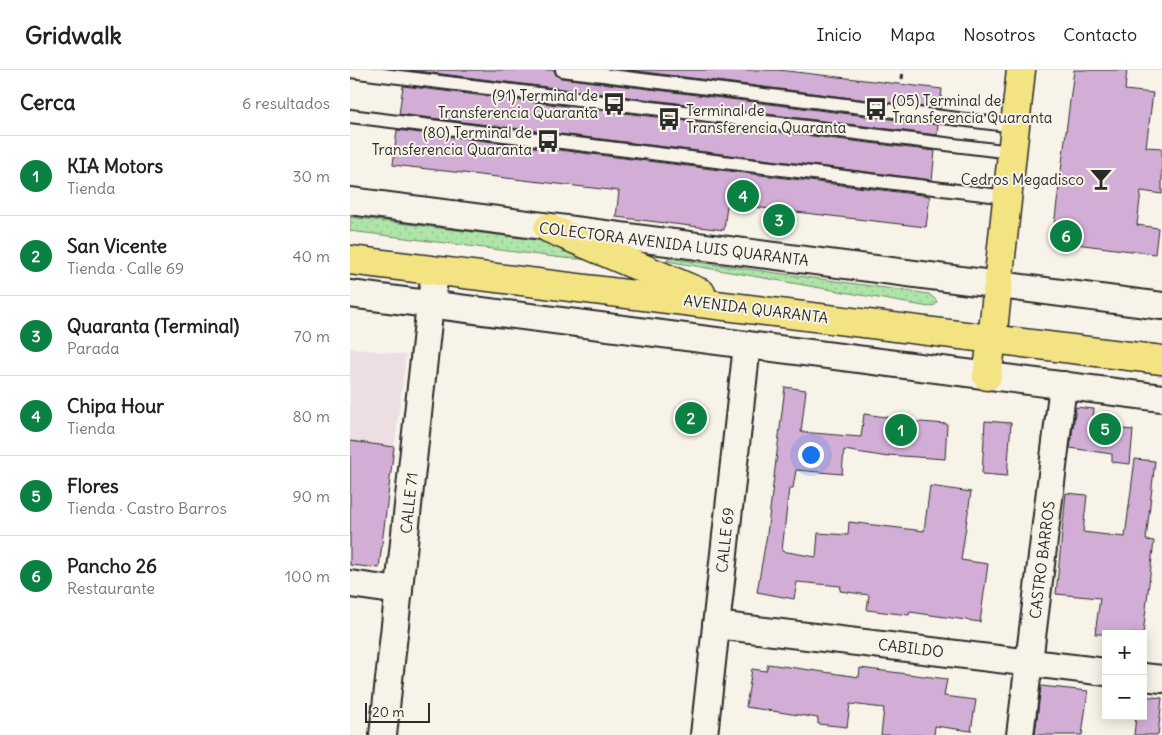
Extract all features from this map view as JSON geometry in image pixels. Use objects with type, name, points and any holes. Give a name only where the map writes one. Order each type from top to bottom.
[{"type":"main road","points":[[987,376],[1021,70]]},
{"type":"main road","points":[[548,228],[730,306]]},
{"type":"main road","name":"AVENIDA QUARANTA","points":[[350,260],[1162,360]]},
{"type":"street","name":"COLECTORA AVENIDA LUIS QUARANTA","points":[[350,201],[1162,306]]},
{"type":"street","name":"CALLE 71","points":[[383,735],[430,304],[436,272]]},
{"type":"street","points":[[350,294],[1162,398]]},
{"type":"street","name":"CALLE 69","points":[[704,735],[746,346]]},
{"type":"street","name":"CASTRO BARROS","points":[[1020,735],[1063,385]]},
{"type":"street","points":[[350,584],[399,591]]},
{"type":"street","name":"CABILDO","points":[[716,625],[1102,671]]},
{"type":"street","points":[[1147,677],[1162,679]]},
{"type":"lane","points":[[562,70],[1013,139]]},
{"type":"lane","points":[[350,71],[1013,139]]},
{"type":"lane","points":[[350,116],[1007,197]]},
{"type":"path","points":[[902,79],[903,70]]},
{"type":"shaded area","points":[[350,348],[406,355],[379,568],[350,565]]},
{"type":"green space","points":[[350,217],[546,241],[619,262],[563,258],[350,231]]},
{"type":"green space","points":[[668,258],[929,294],[937,301],[935,305],[929,307],[667,261]]},
{"type":"building","points":[[409,70],[554,70],[557,76],[561,78],[938,125],[937,135]]},
{"type":"building","points":[[628,70],[778,70],[942,89],[940,109]]},
{"type":"building","name":"Cedros Megadisco","points":[[1074,70],[1127,70],[1125,90],[1153,93],[1146,147],[1162,148],[1162,194],[1141,191],[1137,225],[1158,228],[1155,254],[1052,241]]},
{"type":"building","points":[[403,86],[935,151],[932,180],[399,114]]},
{"type":"building","points":[[397,130],[930,196],[926,227],[727,204],[724,230],[616,217],[619,191],[393,165]]},
{"type":"building","points":[[785,387],[806,390],[801,432],[861,437],[864,414],[893,418],[893,420],[947,424],[945,459],[888,455],[888,457],[844,450],[842,474],[796,470],[793,488],[789,488],[782,551],[816,557],[818,533],[848,535],[849,522],[924,531],[930,486],[971,492],[961,560],[988,564],[980,622],[910,612],[909,615],[867,610],[869,595],[840,591],[841,586],[797,582],[794,599],[757,592],[767,534]]},
{"type":"building","points":[[1076,407],[1094,409],[1092,426],[1133,430],[1130,464],[1112,462],[1112,454],[1070,448]]},
{"type":"building","points":[[985,421],[1011,423],[1007,476],[982,474]]},
{"type":"building","points":[[350,441],[394,447],[379,568],[350,565]]},
{"type":"building","points":[[1135,459],[1155,461],[1146,540],[1154,541],[1143,630],[1102,630],[1102,634],[1095,634],[1100,598],[1056,594],[1066,493],[1087,495],[1083,532],[1125,537]]},
{"type":"building","points":[[768,664],[859,677],[860,668],[947,679],[944,696],[976,700],[971,731],[935,726],[934,735],[881,735],[884,708],[850,704],[847,727],[818,724],[818,718],[746,707],[752,669],[766,671]]},
{"type":"building","points":[[1041,686],[1088,691],[1082,735],[1035,735]]},
{"type":"building","points":[[1147,696],[1162,698],[1158,735],[1134,735],[1136,720],[1147,720]]},
{"type":"place","name":"(91) Terminal de Transferencia Quaranta","points":[[614,104]]},
{"type":"place","name":"(05) Terminal de Transferencia Quaranta","points":[[876,109]]},
{"type":"place","name":"Terminal de Transferencia Quaranta","points":[[669,119]]},
{"type":"place","name":"(80) Terminal de Transferencia Quaranta","points":[[548,141]]},
{"type":"place","name":"Cedros Megadisco","points":[[1101,179]]},
{"type":"place","name":"Chipa Hour","points":[[743,196]]},
{"type":"place","name":"Quaranta (Terminal)","points":[[779,220]]},
{"type":"place","name":"Pancho 26","points":[[1066,236]]},
{"type":"place","name":"San Vicente","points":[[691,418]]},
{"type":"place","name":"Flores","points":[[1105,429]]},
{"type":"place","name":"KIA Motors","points":[[901,430]]}]
